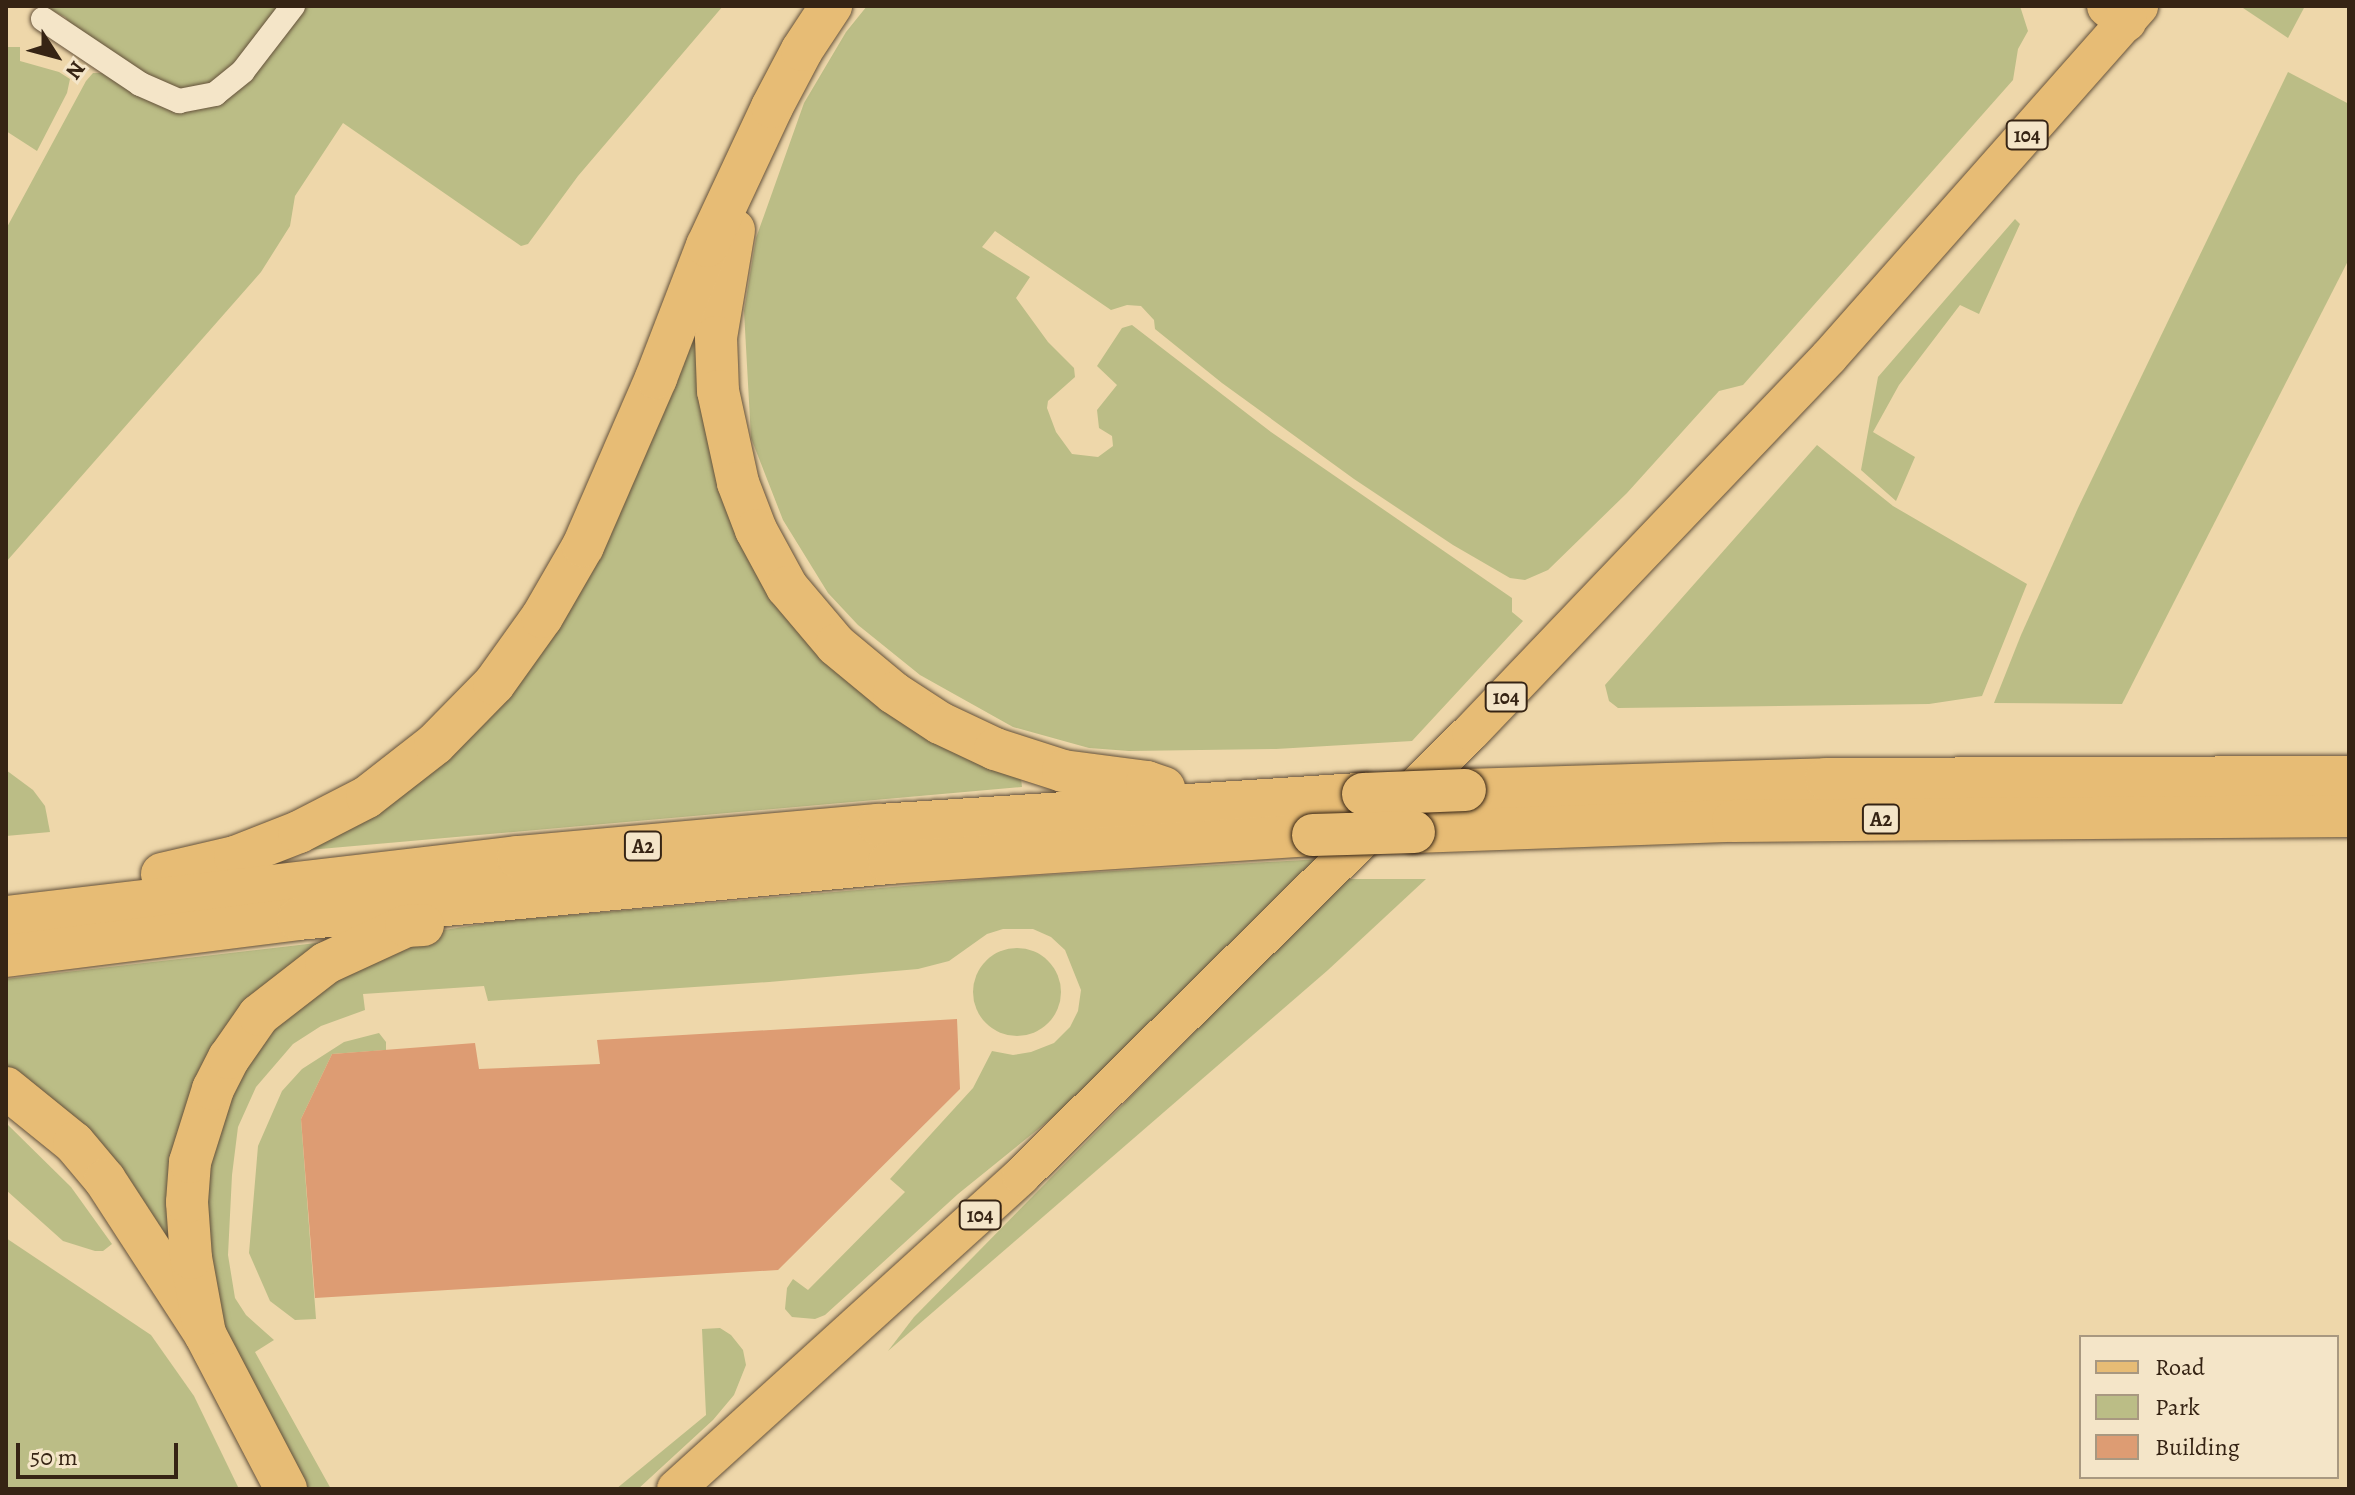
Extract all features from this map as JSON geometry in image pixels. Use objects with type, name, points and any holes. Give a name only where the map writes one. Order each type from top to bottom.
[{"type":"highway","points":[[84,907],[140,879],[235,857],[286,837],[367,797],[435,744],[494,684],[542,617],[583,546],[656,378],[707,246],[802,50],[831,6]]},
{"type":"highway","points":[[752,155],[728,258],[718,324],[718,391],[738,483],[756,530],[787,587],[836,645],[894,693],[940,723],[995,749],[1063,771],[1147,782],[1204,802]]},
{"type":"highway","name":"A2","points":[[6,917],[518,857],[863,826],[1204,802],[1826,779],[2349,777]]},
{"type":"highway","name":"A2","points":[[6,956],[298,919],[889,863],[1313,835],[1733,821],[2349,816]]},
{"type":"highway","points":[[205,1334],[190,1244],[187,1202],[190,1162],[213,1089],[259,1015],[290,989],[351,949],[406,926],[472,921],[523,897]]},
{"type":"highway","points":[[6,1088],[74,1143],[105,1180],[205,1334],[286,1489]]},
{"type":"main road","name":"104","points":[[676,1489],[1021,1176],[1471,732],[1829,357],[2129,10]]},
{"type":"street","points":[[43,19],[140,84],[179,101],[215,94],[243,71],[293,6]]},
{"type":"green space","points":[[43,6],[723,6],[578,176],[528,244],[521,246],[343,123],[295,196],[290,226],[261,272],[6,562],[6,229],[86,81],[93,73],[102,73],[89,46],[65,17]]},
{"type":"green space","points":[[867,6],[2020,6],[2028,31],[2018,49],[2013,80],[1743,385],[1719,391],[1627,493],[1548,570],[1525,580],[1510,578],[1453,545],[1354,479],[1222,383],[1155,329],[1154,320],[1141,306],[1127,305],[1111,310],[995,231],[982,247],[1030,277],[1016,298],[1048,342],[1074,368],[1075,377],[1048,401],[1047,408],[1056,432],[1072,454],[1098,457],[1113,446],[1112,436],[1099,428],[1097,410],[1117,385],[1097,366],[1122,328],[1132,325],[1271,432],[1512,598],[1512,612],[1523,621],[1412,741],[1276,749],[1129,751],[1089,748],[1013,727],[920,675],[858,625],[828,593],[783,520],[751,438],[744,311],[756,238],[804,103],[846,32]]},
{"type":"green space","points":[[2240,6],[2305,6],[2288,38]]},
{"type":"green space","points":[[6,47],[20,47],[20,61],[59,72],[70,79],[67,93],[37,151],[6,131]]},
{"type":"green space","points":[[2288,72],[2349,104],[2349,259],[2122,704],[1994,703],[2078,508]]},
{"type":"green space","points":[[2015,219],[2020,224],[1979,314],[1960,305],[1899,385],[1873,432],[1915,457],[1896,501],[1861,470],[1878,377]]},
{"type":"green space","points":[[697,299],[754,558],[1020,769],[1022,787],[286,852],[479,712]]},
{"type":"green space","points":[[1817,445],[1893,506],[2027,584],[1982,696],[1929,704],[1618,708],[1609,701],[1605,685]]},
{"type":"green space","points":[[6,770],[33,790],[45,806],[50,832],[6,836]]},
{"type":"green space","points":[[1321,859],[1068,1105],[958,1194],[825,1315],[815,1319],[792,1317],[785,1309],[787,1288],[793,1279],[808,1290],[905,1192],[890,1179],[973,1088],[992,1051],[1013,1055],[1031,1052],[1054,1043],[1070,1027],[1078,1011],[1081,990],[1065,950],[1051,937],[1033,929],[1003,929],[987,934],[949,961],[918,969],[769,982],[488,1001],[484,986],[363,994],[365,1010],[321,1026],[293,1044],[256,1087],[238,1127],[232,1175],[228,1255],[235,1298],[246,1315],[274,1340],[255,1352],[331,1489],[304,1489],[216,1310],[196,1195],[250,1037],[400,937],[501,921],[996,878]]},
{"type":"green space","points":[[1345,879],[1426,879],[1328,970],[888,1351],[914,1317]]},
{"type":"green space","points":[[325,942],[249,1001],[182,1258],[6,1070],[6,979]]},
{"type":"green space","points":[[1017,948],[1034,952],[1048,961],[1057,975],[1061,992],[1057,1009],[1048,1023],[1034,1032],[1017,1036],[1000,1032],[986,1023],[977,1009],[973,992],[977,975],[986,961],[1000,952]]},
{"type":"green space","points":[[379,1033],[386,1042],[386,1050],[332,1054],[301,1119],[316,1319],[295,1320],[270,1301],[249,1253],[258,1146],[282,1091],[302,1069],[344,1042]]},
{"type":"green space","points":[[6,1123],[71,1187],[112,1244],[103,1251],[95,1251],[63,1241],[6,1190]]},
{"type":"green space","points":[[6,1238],[151,1335],[194,1396],[239,1489],[6,1489]]},
{"type":"green space","points":[[720,1328],[731,1335],[743,1350],[746,1365],[734,1395],[713,1420],[638,1489],[616,1489],[706,1415],[702,1329]]},
{"type":"building","points":[[957,1019],[960,1089],[778,1270],[315,1298],[301,1119],[332,1054],[475,1043],[479,1069],[600,1064],[597,1040]]}]
